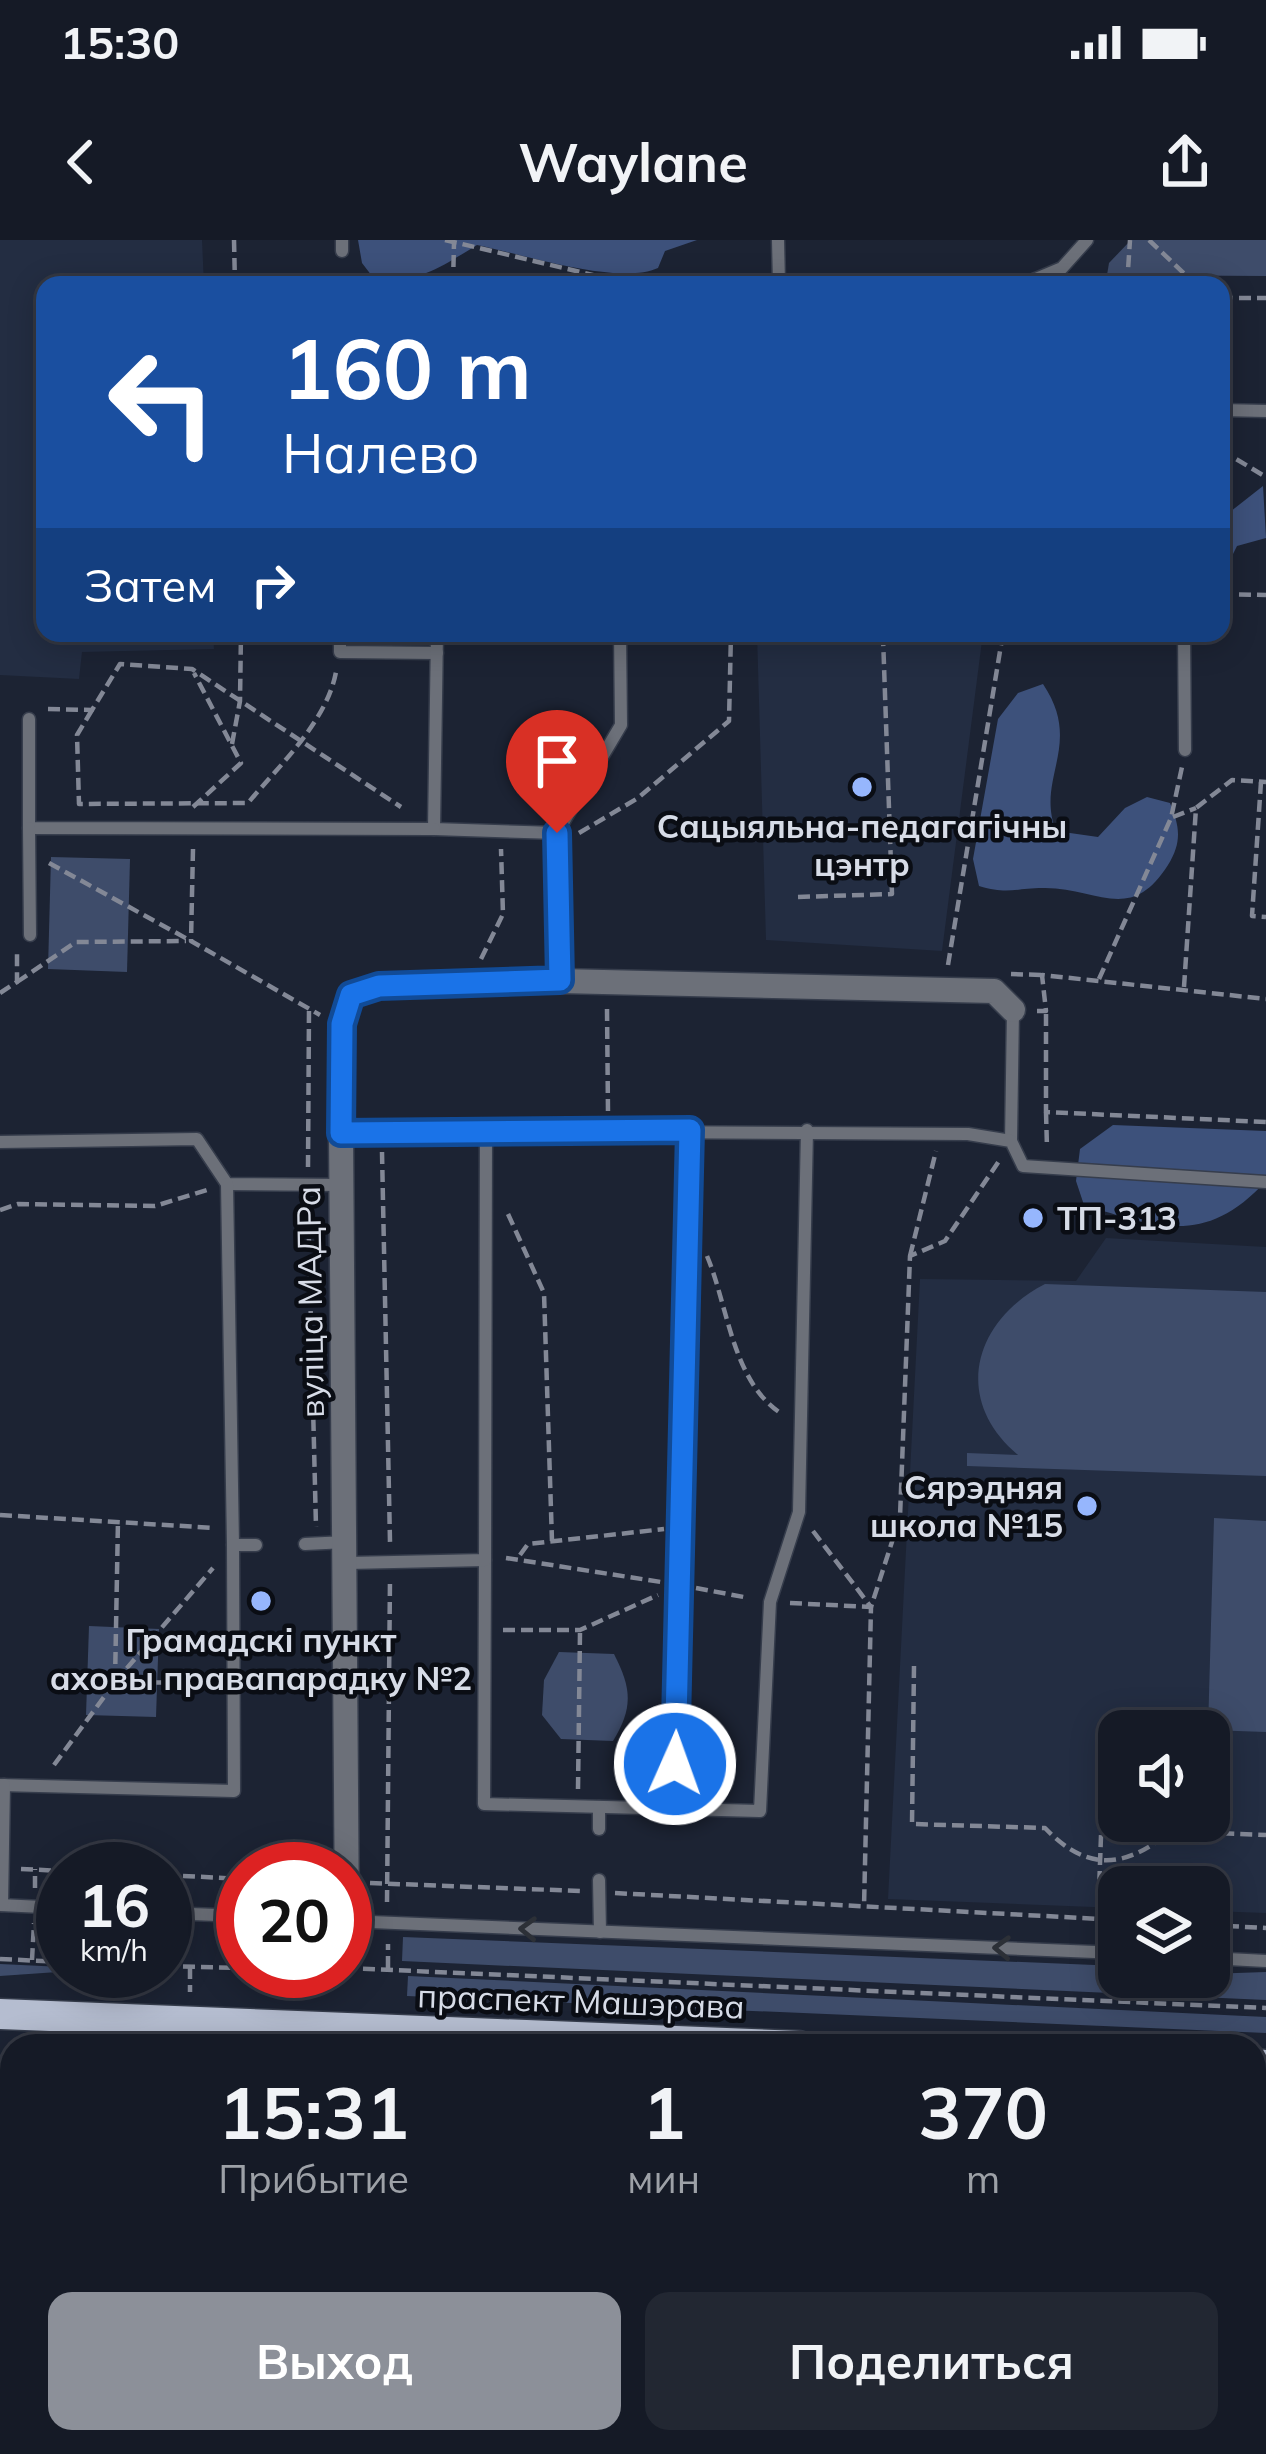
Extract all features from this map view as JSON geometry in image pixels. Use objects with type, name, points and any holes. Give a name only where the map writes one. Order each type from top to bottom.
[{"type":"main road","name":"праспект Машэрава","points":[[0,2014],[499,2034]]},
{"type":"street","points":[[342,1024],[351,995],[379,986],[560,980],[994,992],[1013,1010]]},
{"type":"street","name":"вуліца МАДРа","points":[[342,1024],[347,1842]]},
{"type":"lane","points":[[778,240],[779,276]]},
{"type":"lane","points":[[1043,276],[1062,268],[1087,240]]},
{"type":"lane","points":[[1230,410],[1266,410]]},
{"type":"lane","points":[[340,642],[340,652],[436,652]]},
{"type":"lane","points":[[434,829],[436,642]]},
{"type":"lane","points":[[560,980],[557,833],[621,725],[620,642]]},
{"type":"lane","points":[[1184,642],[1186,750]]},
{"type":"lane","points":[[30,714],[30,935]]},
{"type":"lane","points":[[29,828],[557,833]]},
{"type":"lane","points":[[1013,1010],[1011,1141],[1023,1166],[1266,1183]]},
{"type":"lane","points":[[674,1808],[690,1130]]},
{"type":"lane","points":[[341,1133],[808,1130],[940,1133],[1011,1141]]},
{"type":"lane","points":[[486,1131],[484,1804],[760,1810],[770,1602],[799,1512],[808,1130]]},
{"type":"lane","points":[[0,1142],[197,1139],[226,1184],[234,1792],[2,1785],[1,1905],[36,1907]]},
{"type":"lane","points":[[226,1184],[341,1185]]},
{"type":"lane","points":[[310,1544],[348,1552],[484,1560]]},
{"type":"lane","points":[[233,1545],[256,1545]]},
{"type":"lane","points":[[599,1807],[599,1829]]},
{"type":"lane","points":[[599,1886],[600,1932]]},
{"type":"lane","points":[[372,1922],[1098,1951]]},
{"type":"lane","points":[[1230,1959],[1266,1961]]},
{"type":"path","points":[[234,240],[235,276]]},
{"type":"path","points":[[445,240],[594,276]]},
{"type":"path","points":[[1127,276],[1130,240]]},
{"type":"path","points":[[1149,240],[1187,276]]},
{"type":"path","points":[[453,276],[454,242]]},
{"type":"path","points":[[1230,298],[1266,298]]},
{"type":"path","points":[[1230,455],[1266,477]]},
{"type":"path","points":[[1230,594],[1266,595]]},
{"type":"path","points":[[232,744],[240,701],[241,642]]},
{"type":"path","points":[[557,833],[581,833],[638,798],[729,721],[731,642]]},
{"type":"path","points":[[798,897],[892,894],[883,642]]},
{"type":"path","points":[[948,972],[1002,642]]},
{"type":"path","points":[[340,652],[333,689],[300,740],[248,803],[79,804],[77,735],[120,664],[192,669],[300,740],[434,829]]},
{"type":"path","points":[[192,669],[241,763],[193,803]]},
{"type":"path","points":[[30,714],[92,710]]},
{"type":"path","points":[[1099,979],[1172,818],[1186,750]]},
{"type":"path","points":[[1172,818],[1196,808],[1232,780],[1263,782],[1252,916],[1266,917]]},
{"type":"path","points":[[191,941],[193,803]]},
{"type":"path","points":[[1184,989],[1196,808]]},
{"type":"path","points":[[470,983],[503,914],[501,832]]},
{"type":"path","points":[[17,982],[76,942],[191,941],[309,1010],[342,1024]]},
{"type":"path","points":[[1266,999],[1042,976],[1046,1112],[1266,1122]]},
{"type":"path","points":[[607,1004],[609,1131]]},
{"type":"path","points":[[309,1010],[310,1544]]},
{"type":"path","points":[[1013,1010],[1046,1011]]},
{"type":"path","points":[[864,1907],[871,1607],[900,1517],[910,1256],[940,1133]]},
{"type":"path","points":[[910,1256],[945,1241],[974,1204],[1011,1141]]},
{"type":"path","points":[[488,1171],[544,1293],[552,1541]]},
{"type":"path","points":[[0,1210],[18,1204],[155,1206],[226,1184]]},
{"type":"path","points":[[707,1256],[735,1346],[766,1402],[804,1428]]},
{"type":"path","points":[[799,1512],[871,1607]]},
{"type":"path","points":[[0,1515],[233,1529]]},
{"type":"path","points":[[115,1682],[118,1520]]},
{"type":"path","points":[[518,1557],[528,1544],[682,1527]]},
{"type":"path","points":[[38,1787],[115,1682],[233,1545]]},
{"type":"path","points":[[484,1560],[518,1557],[770,1602],[871,1607]]},
{"type":"path","points":[[484,1630],[580,1630],[680,1585]]},
{"type":"path","points":[[577,1807],[580,1630]]},
{"type":"path","points":[[914,1666],[912,1824],[1045,1828],[1068,1852],[1100,1860],[1140,1856],[1171,1831],[1266,1835]]},
{"type":"path","points":[[115,1682],[234,1683]]},
{"type":"path","points":[[1100,1866],[1101,1842]]},
{"type":"path","points":[[3,1868],[36,1869]]},
{"type":"path","points":[[372,1882],[599,1886],[1098,1919]]},
{"type":"path","points":[[1230,1926],[1266,1928]]},
{"type":"path","points":[[0,1959],[36,1961]]},
{"type":"path","points":[[372,1969],[1266,2008]]},
{"type":"shaded area","points":[[0,240],[202,240],[204,276],[36,276],[36,642],[214,642],[214,649],[82,652],[79,679],[0,675]]},
{"type":"shaded area","points":[[358,240],[697,240],[665,251],[658,268],[641,273],[595,271],[477,245],[415,276],[372,276],[362,263]]},
{"type":"shaded area","points":[[1131,240],[1266,240],[1266,276],[1107,275],[1109,263]]},
{"type":"shaded area","points":[[1263,486],[1266,538],[1237,546],[1230,560],[1230,512]]},
{"type":"shaded area","name":"Сацыяльна-педагагічны цэнтр","points":[[757,642],[982,642],[942,951],[766,940]]},
{"type":"shaded area","points":[[1043,684],[1059,725],[1051,794],[1056,831],[1098,837],[1125,808],[1147,797],[1170,803],[1177,827],[1176,849],[1154,883],[1140,894],[1111,899],[1062,889],[1005,891],[979,886],[973,859],[998,719],[1018,693]]},
{"type":"shaded area","points":[[51,857],[130,859],[127,972],[48,969]]},
{"type":"shaded area","points":[[1113,1125],[1266,1131],[1266,1181],[1224,1215],[1182,1226],[1160,1225],[1084,1205],[1076,1181],[1080,1149]]},
{"type":"shaded area","name":"Сярэдняя школа №15","points":[[1106,1238],[1266,1247],[1266,1913],[1230,1912],[1230,1866],[1098,1866],[1098,1907],[888,1899],[920,1279],[1076,1281]]},
{"type":"shaded area","points":[[1045,1284],[1266,1292],[1266,1476],[967,1466],[967,1453],[1018,1455],[984,1410],[980,1363],[1001,1319]]},
{"type":"shaded area","points":[[1214,1518],[1266,1521],[1266,1732],[1230,1731],[1230,1710],[1209,1710]]},
{"type":"shaded area","points":[[89,1626],[159,1629],[156,1717],[86,1715]]},
{"type":"shaded area","points":[[559,1652],[614,1654],[628,1698],[613,1741],[561,1739],[542,1715],[544,1680]]},
{"type":"shaded area","points":[[403,1937],[1098,1965],[1098,1992],[402,1961]]},
{"type":"shaded area","points":[[0,1964],[36,1966],[36,1974],[0,1976]]},
{"type":"shaded area","points":[[1266,1972],[1266,2000],[1222,1998],[1230,1998],[1230,1973]]},
{"type":"shaded area","points":[[408,1976],[1266,2017],[1266,2033],[407,1996]]},
{"type":"place","name":"Сацыяльна-педагагічны цэнтр","points":[[862,787]]},
{"type":"place","name":"ТП-313","points":[[1033,1218]]},
{"type":"place","name":"Сярэдняя школа №15","points":[[1087,1506]]},
{"type":"place","name":"Грамадскі пункт аховы правапарадку №2","points":[[261,1601]]},
{"type":"route","points":[[557,833],[560,980],[379,986],[351,995],[342,1024],[341,1133],[690,1130],[675,1764]]}]
